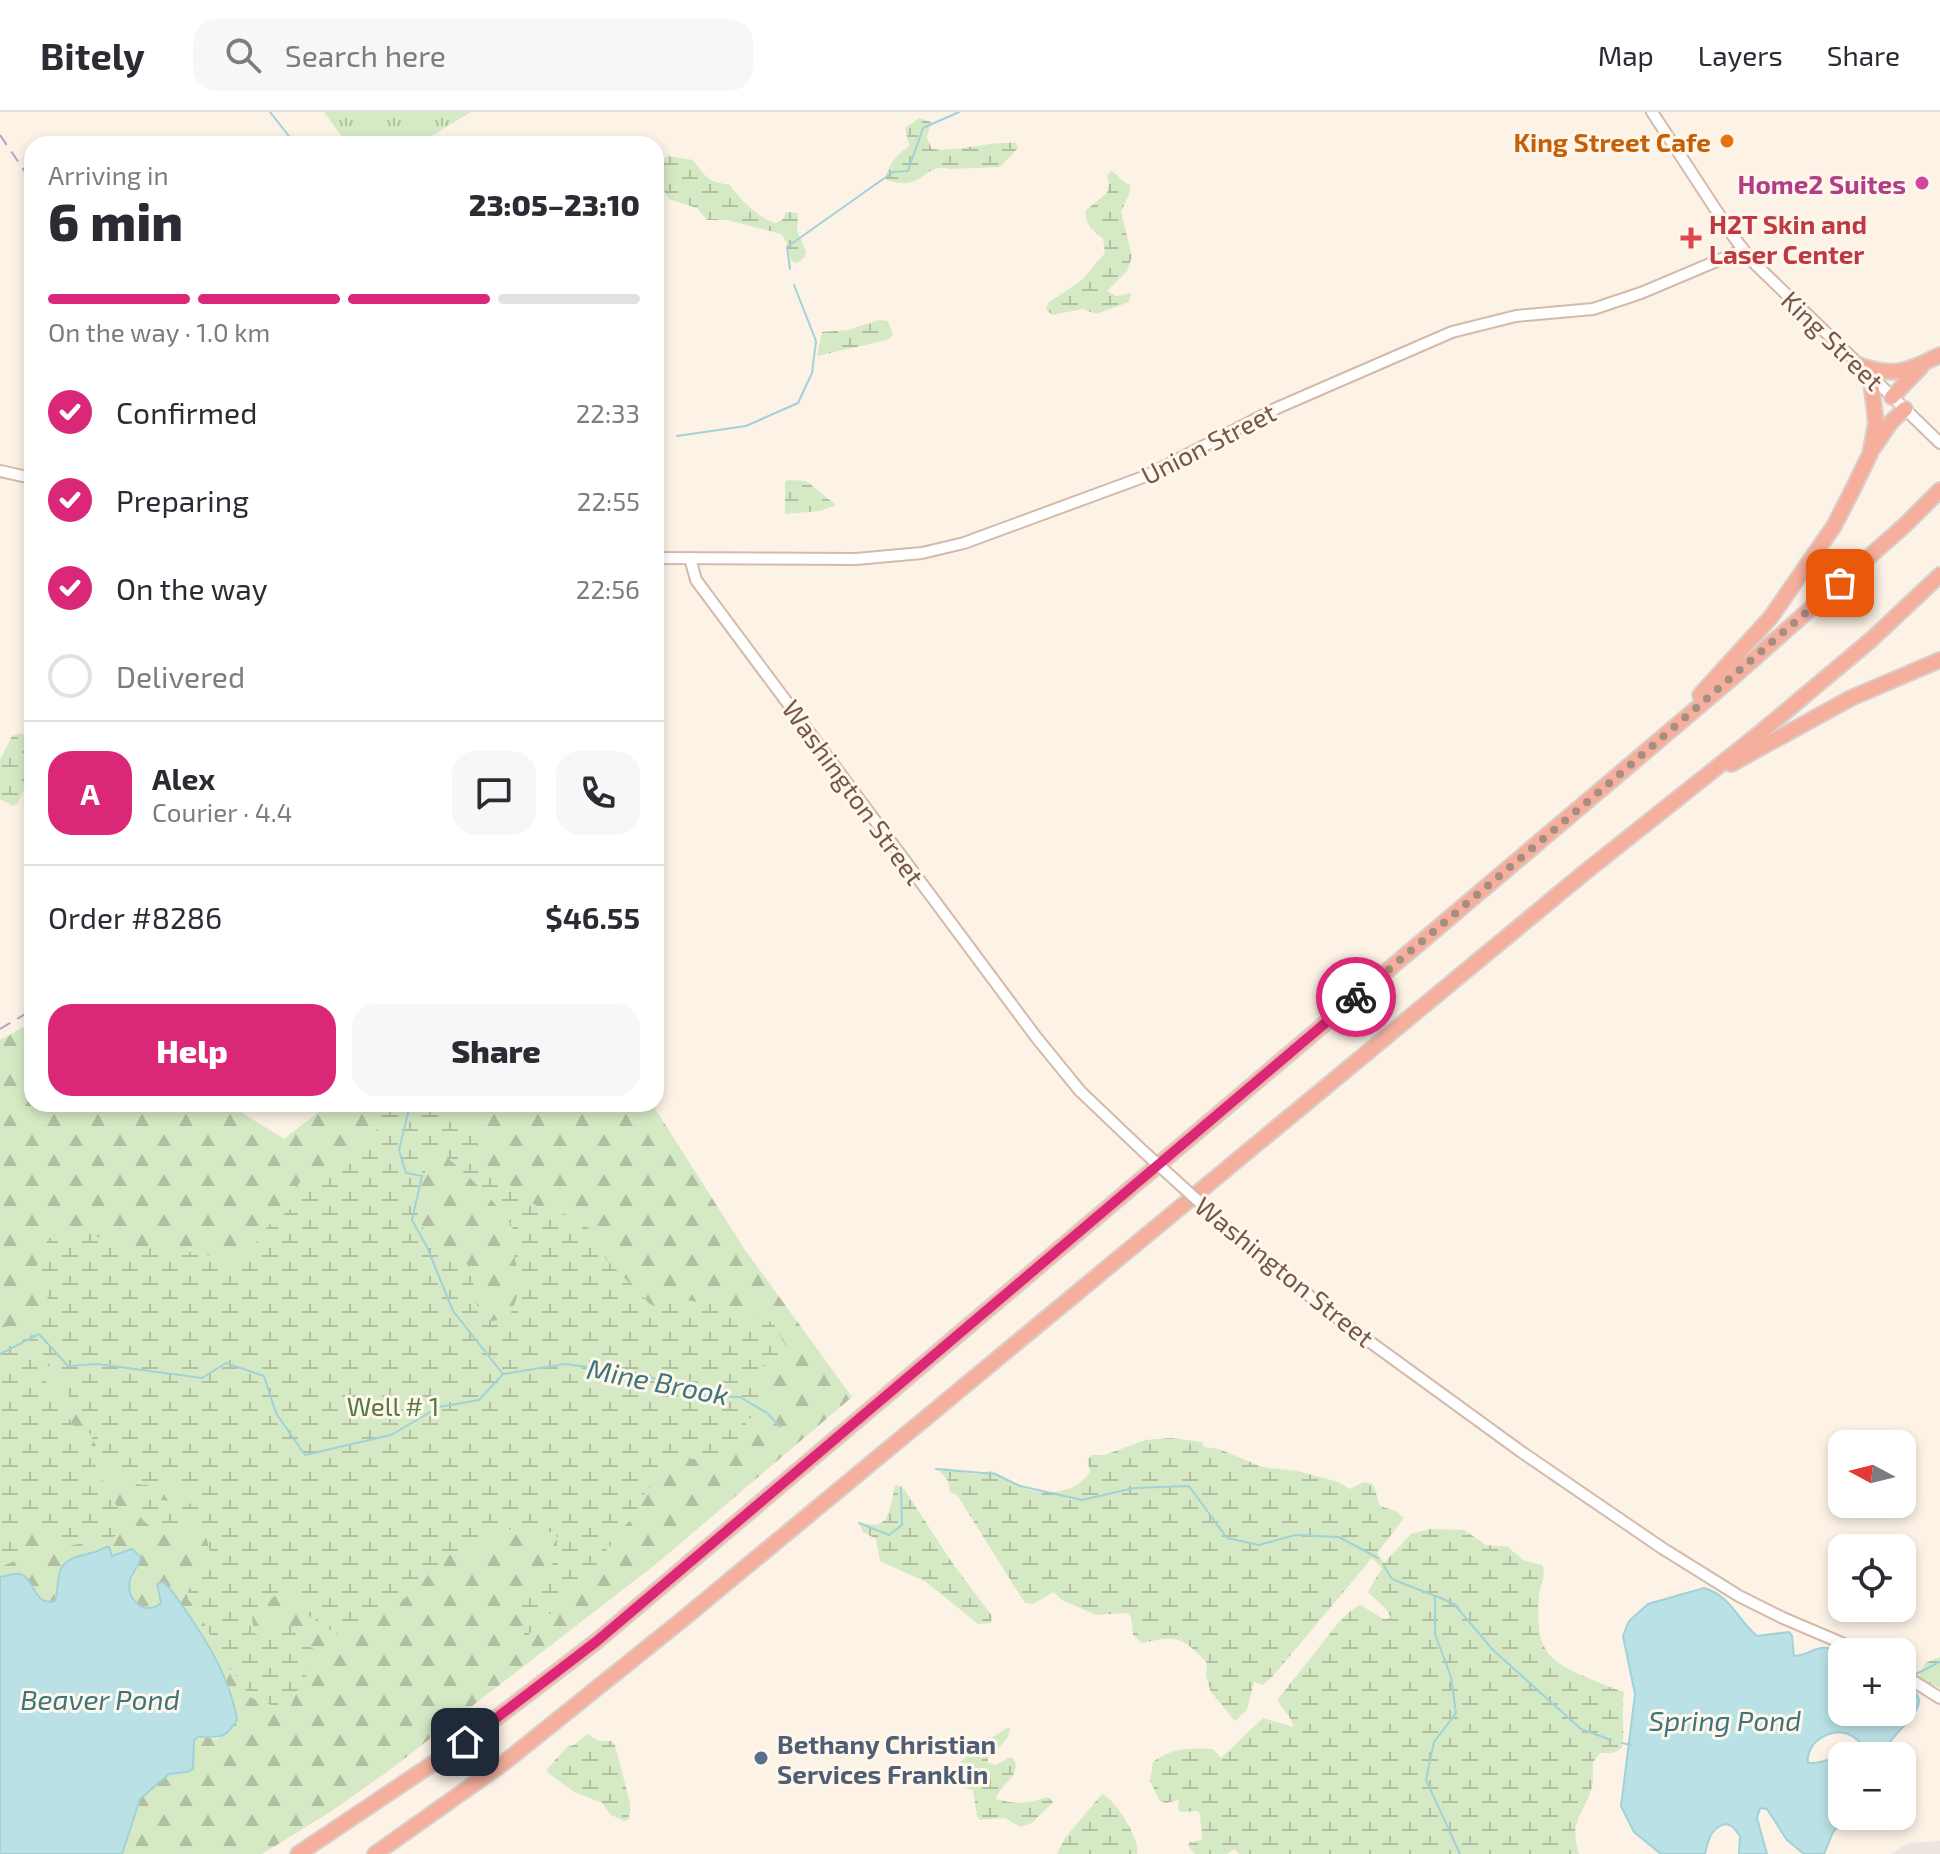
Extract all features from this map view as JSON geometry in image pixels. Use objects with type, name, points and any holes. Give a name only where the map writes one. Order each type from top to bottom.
[{"type":"highway","points":[[1856,364],[1893,373],[1934,358]]},
{"type":"highway","points":[[1892,397],[1934,358]]},
{"type":"highway","points":[[1856,364],[1871,382],[1874,398],[1876,423],[1870,454]]},
{"type":"highway","points":[[1662,737],[1771,617],[1834,526],[1870,454],[1891,422],[1905,409]]},
{"type":"highway","points":[[298,1854],[465,1742],[597,1641],[1440,928],[1894,535],[1939,491]]},
{"type":"highway","points":[[375,1854],[517,1753],[879,1458],[1872,639],[1940,575]]},
{"type":"highway","points":[[1699,781],[1851,698],[1940,660]]},
{"type":"main road","name":"King Street","points":[[1652,112],[1743,250],[1940,443]]},
{"type":"main road","name":"Union Street","points":[[664,558],[856,559],[922,553],[964,543],[1146,476],[1277,408],[1452,332],[1516,316],[1593,309],[1631,297],[1743,250]]},
{"type":"main road","points":[[0,471],[24,476]]},
{"type":"main road","name":"Washington Street","points":[[690,558],[692,571],[700,586],[1027,1026],[1080,1091],[1143,1151],[1241,1242],[1344,1323],[1523,1453],[1662,1548],[1739,1596],[1830,1638]]},
{"type":"main road","points":[[1916,1683],[1940,1698]]},
{"type":"shaded area","points":[[1940,1841],[1940,1854],[1891,1854],[1908,1843]]},
{"type":"green space","points":[[324,112],[471,112],[431,136],[341,136]]},
{"type":"green space","points":[[919,118],[931,122],[927,138],[932,149],[1006,143],[1016,143],[1018,148],[1000,167],[942,168],[912,182],[886,180],[890,165],[909,146],[905,128]]},
{"type":"green space","points":[[667,156],[693,160],[708,178],[730,185],[750,208],[770,221],[776,223],[783,219],[786,212],[798,213],[797,230],[806,252],[804,258],[797,263],[791,261],[781,234],[727,220],[707,220],[697,208],[669,199],[664,191],[664,160]]},
{"type":"green space","points":[[1110,171],[1130,185],[1121,212],[1132,256],[1127,271],[1107,291],[1116,296],[1131,293],[1129,302],[1096,314],[1083,309],[1052,315],[1046,309],[1048,303],[1082,280],[1105,253],[1103,239],[1088,223],[1086,210],[1107,193]]},
{"type":"green space","points":[[879,320],[888,321],[893,335],[887,340],[817,356],[822,332],[848,330]]},
{"type":"green space","points":[[806,481],[836,505],[820,511],[785,514],[785,482]]},
{"type":"green space","points":[[21,733],[24,735],[24,791],[13,806],[0,799],[0,760],[12,736]]},
{"type":"green space","name":"Well # 1","points":[[24,1026],[24,1112],[241,1112],[284,1139],[319,1112],[657,1112],[745,1250],[852,1397],[661,1560],[387,1772],[330,1812],[262,1854],[122,1854],[140,1799],[169,1774],[187,1772],[194,1741],[203,1737],[218,1739],[237,1720],[219,1667],[169,1587],[157,1591],[161,1604],[155,1608],[144,1608],[137,1602],[129,1585],[139,1565],[120,1555],[112,1556],[109,1547],[72,1558],[59,1579],[55,1601],[48,1602],[38,1596],[25,1577],[16,1574],[0,1577],[0,1040]]},
{"type":"green space","points":[[381,1112],[455,1112],[479,1129],[477,1152],[483,1167],[498,1174],[537,1206],[574,1217],[596,1234],[603,1245],[605,1258],[650,1304],[656,1307],[675,1298],[715,1305],[744,1317],[760,1315],[773,1323],[792,1356],[786,1362],[760,1367],[766,1407],[746,1421],[746,1429],[738,1444],[730,1447],[704,1472],[707,1457],[703,1455],[697,1459],[683,1459],[663,1474],[647,1490],[636,1514],[588,1576],[560,1607],[539,1621],[524,1641],[518,1608],[552,1566],[557,1546],[556,1533],[507,1529],[496,1532],[473,1551],[462,1549],[448,1556],[401,1601],[337,1634],[309,1616],[294,1594],[286,1589],[280,1591],[252,1617],[254,1633],[262,1637],[282,1625],[290,1625],[298,1641],[314,1649],[309,1671],[291,1706],[277,1707],[249,1697],[240,1679],[226,1665],[188,1599],[188,1590],[214,1566],[205,1533],[196,1528],[153,1527],[134,1509],[138,1502],[155,1499],[189,1504],[194,1496],[179,1486],[132,1483],[110,1468],[43,1354],[35,1347],[33,1361],[76,1429],[120,1512],[118,1534],[59,1548],[30,1520],[19,1534],[20,1559],[0,1567],[0,1325],[17,1329],[17,1337],[22,1340],[35,1336],[36,1331],[31,1325],[35,1313],[41,1312],[48,1299],[36,1273],[39,1255],[49,1238],[57,1234],[79,1231],[115,1245],[191,1252],[240,1263],[267,1227],[296,1203],[295,1193],[303,1179],[352,1160],[372,1140]],"holes":[[[441,1153],[492,1200],[513,1229],[520,1283],[508,1319],[492,1321],[480,1318],[469,1267],[428,1236],[418,1214],[420,1191],[432,1154]]]},
{"type":"green space","points":[[1171,1438],[1202,1442],[1204,1447],[1219,1449],[1262,1467],[1297,1471],[1338,1482],[1350,1489],[1364,1482],[1373,1484],[1380,1506],[1396,1511],[1404,1518],[1377,1553],[1384,1563],[1411,1534],[1430,1529],[1464,1530],[1486,1545],[1508,1547],[1523,1560],[1542,1565],[1544,1577],[1538,1612],[1545,1648],[1551,1657],[1573,1671],[1624,1692],[1622,1748],[1613,1753],[1600,1753],[1593,1762],[1592,1787],[1576,1825],[1579,1854],[1239,1854],[1234,1849],[1227,1854],[1195,1854],[1188,1846],[1190,1842],[1202,1840],[1200,1814],[1197,1811],[1180,1812],[1179,1800],[1160,1801],[1150,1781],[1153,1762],[1174,1751],[1189,1749],[1213,1749],[1221,1758],[1263,1718],[1293,1727],[1278,1699],[1339,1622],[1360,1605],[1384,1619],[1391,1618],[1368,1592],[1382,1568],[1372,1558],[1272,1677],[1263,1685],[1254,1682],[1247,1710],[1235,1721],[1211,1692],[1206,1676],[1207,1663],[1184,1643],[1163,1639],[1142,1643],[1133,1635],[1131,1617],[1127,1613],[1096,1615],[1062,1600],[1054,1592],[1033,1604],[1025,1603],[939,1471],[941,1468],[978,1474],[990,1471],[1020,1487],[1054,1492],[1075,1486],[1083,1480],[1090,1472],[1088,1462],[1091,1455],[1105,1455],[1145,1440]]},
{"type":"green space","points":[[895,1485],[904,1489],[953,1564],[992,1616],[991,1623],[978,1624],[926,1582],[880,1561],[876,1539],[863,1532],[859,1523],[878,1525],[886,1519]]},
{"type":"green space","points":[[1940,1657],[1940,1688],[1918,1679],[1925,1663]]},
{"type":"green space","points":[[1010,1728],[1007,1738],[988,1756],[988,1763],[996,1765],[1010,1757],[1016,1765],[1013,1775],[996,1799],[1022,1803],[1048,1797],[1053,1802],[1032,1823],[1020,1827],[1005,1818],[980,1820],[973,1790],[957,1785],[958,1765],[972,1750]]},
{"type":"green space","points":[[587,1734],[599,1741],[612,1741],[615,1745],[630,1803],[629,1818],[625,1821],[611,1815],[602,1803],[574,1792],[547,1772],[567,1747]]},
{"type":"green space","points":[[1102,1794],[1126,1821],[1135,1839],[1137,1854],[1057,1854],[1065,1838]]},
{"type":"water","name":"Beaver Pond","points":[[109,1547],[112,1556],[132,1549],[141,1557],[129,1587],[138,1604],[155,1607],[161,1603],[157,1584],[163,1582],[169,1587],[220,1667],[237,1720],[221,1736],[198,1737],[194,1741],[193,1769],[169,1774],[140,1799],[122,1854],[0,1854],[0,1577],[20,1574],[42,1600],[55,1601],[59,1575],[66,1562]]},
{"type":"water","name":"Spring Pond","points":[[1704,1588],[1713,1592],[1727,1602],[1757,1636],[1789,1632],[1794,1656],[1828,1648],[1828,1726],[1904,1726],[1890,1742],[1859,1742],[1841,1732],[1820,1738],[1810,1749],[1808,1763],[1828,1759],[1828,1830],[1835,1830],[1824,1854],[1804,1854],[1787,1840],[1767,1809],[1760,1808],[1757,1818],[1767,1854],[1739,1854],[1740,1836],[1726,1824],[1714,1831],[1705,1854],[1661,1854],[1634,1832],[1621,1806],[1635,1694],[1623,1636],[1629,1621],[1648,1604]]},
{"type":"waterway","points":[[270,112],[289,136]]},
{"type":"waterway","points":[[790,269],[787,247],[893,172],[908,171],[923,128],[959,112]]},
{"type":"waterway","points":[[677,436],[746,426],[798,403],[812,373],[816,341],[794,285]]},
{"type":"waterway","points":[[408,1112],[399,1150],[406,1173],[422,1176],[412,1220],[427,1247],[453,1311],[503,1374]]},
{"type":"waterway","name":"Mine Brook","points":[[0,1354],[39,1334],[68,1366],[97,1364],[202,1378],[226,1363],[264,1376],[276,1413],[305,1455],[391,1435],[439,1407],[479,1400],[503,1374],[565,1364],[641,1374],[707,1396],[740,1397],[767,1413],[780,1427]]},
{"type":"waterway","name":"Mine Brook","points":[[936,1469],[995,1474],[1020,1486],[1082,1500],[1134,1488],[1189,1486],[1227,1538],[1259,1545],[1295,1535],[1339,1537],[1378,1558]]},
{"type":"waterway","name":"Mine Brook","points":[[859,1523],[889,1535],[902,1525],[901,1487]]},
{"type":"waterway","name":"Mine Brook","points":[[1384,1566],[1392,1579],[1435,1596],[1435,1634],[1451,1677],[1456,1713],[1434,1742],[1426,1780],[1460,1854]]},
{"type":"waterway","points":[[1436,1596],[1454,1604],[1493,1650],[1581,1729],[1611,1740]]},
{"type":"waterway","points":[[1916,1674],[1940,1662]]},
{"type":"waterway","points":[[1622,1743],[1631,1745]]},
{"type":"railway","points":[[0,135],[24,170]]},
{"type":"railway","points":[[0,1029],[24,1015]]},
{"type":"way so far","points":[[1356,997],[1840,583]]},
{"type":"place","name":"King Street Cafe","points":[[1727,141]]},
{"type":"place","name":"Home2 Suites","points":[[1922,183]]},
{"type":"place","name":"H2T Skin and Laser Center","points":[[1691,238]]},
{"type":"place","name":"Bethany Christian Services Franklin","points":[[761,1758]]},
{"type":"route","points":[[465,1742],[597,1641],[1356,997]]}]
